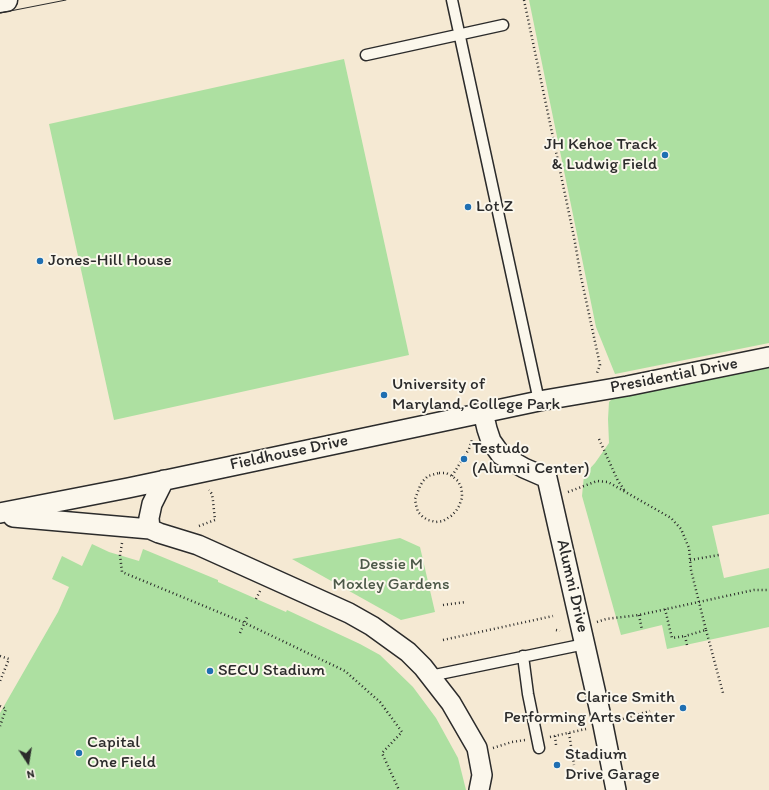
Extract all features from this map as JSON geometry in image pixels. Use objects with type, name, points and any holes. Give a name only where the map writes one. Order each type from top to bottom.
[{"type":"street","points":[[0,1],[6,0]]},
{"type":"street","name":"Presidential Drive","points":[[579,394],[769,358]]},
{"type":"street","name":"Fieldhouse Drive","points":[[0,514],[483,412],[579,394]]},
{"type":"street","name":"Alumni Drive","points":[[483,412],[491,441],[501,455],[524,468],[548,478],[616,790]]},
{"type":"street","points":[[150,529],[149,518],[152,504],[164,480]]},
{"type":"street","points":[[0,514],[150,529],[222,556],[349,613],[372,626],[408,652],[423,666],[451,703],[477,748],[482,775],[479,790]]},
{"type":"lane","points":[[452,0],[538,401]]},
{"type":"lane","points":[[366,55],[503,25]]},
{"type":"lane","points":[[430,676],[585,644]]},
{"type":"lane","points":[[523,656],[528,694],[538,744]]},
{"type":"path","points":[[524,0],[600,365],[596,374]]},
{"type":"path","points":[[452,476],[469,449],[472,438]]},
{"type":"path","points":[[599,439],[618,481],[625,492]]},
{"type":"path","points":[[439,473],[452,476],[458,481],[461,487],[462,498],[459,506],[451,516],[444,521],[436,522],[423,517],[418,512],[416,505],[416,499],[423,481],[428,476],[439,473]]},
{"type":"path","points":[[578,488],[597,481],[608,482],[671,518],[681,529],[689,548],[691,570],[723,692]]},
{"type":"path","points":[[193,529],[215,520],[212,494],[209,490]]},
{"type":"path","points":[[123,541],[120,555],[122,572],[245,623],[345,671],[380,702],[402,732],[382,754],[399,790]]},
{"type":"path","points":[[690,560],[718,555]]},
{"type":"path","points":[[606,620],[639,615],[754,590],[769,590]]},
{"type":"path","points":[[256,599],[260,592]]},
{"type":"path","points":[[443,605],[466,602]]},
{"type":"path","points":[[665,609],[672,638],[706,630]]},
{"type":"path","points":[[240,633],[248,615]]},
{"type":"path","points":[[639,615],[642,630]]},
{"type":"path","points":[[443,640],[553,616]]},
{"type":"path","points":[[556,630],[560,631]]},
{"type":"path","points":[[685,636],[687,645]]},
{"type":"path","points":[[0,656],[8,658],[0,682]]},
{"type":"path","points":[[0,706],[6,709],[0,726]]},
{"type":"path","points":[[628,718],[650,711]]},
{"type":"path","points":[[478,753],[512,742],[538,744],[555,736],[589,728]]},
{"type":"path","points":[[569,733],[574,765]]},
{"type":"path","points":[[555,736],[556,745]]},
{"type":"shaded area","name":"University of Maryland, College Park","points":[[0,0],[769,0],[769,790],[0,790]]},
{"type":"green space","name":"JH Kehoe Track & Ludwig Field","points":[[529,0],[769,0],[769,343],[615,374],[596,327]]},
{"type":"green space","points":[[344,59],[409,355],[114,420],[49,124]]},
{"type":"green space","points":[[769,361],[769,514],[712,526],[724,578],[769,568],[769,627],[667,649],[662,625],[621,635],[582,496],[584,475],[595,463],[609,443],[609,402],[617,394]]},
{"type":"green space","name":"Dessie M Moxley Gardens","points":[[400,538],[420,547],[435,612],[401,620],[292,559]]},
{"type":"green space","name":"SECU Stadium","points":[[92,544],[109,552],[139,561],[143,549],[218,580],[218,582],[286,612],[287,610],[380,655],[413,687],[436,718],[458,758],[466,790],[0,790],[0,713],[58,612],[69,587],[52,579],[62,556],[82,566]]},
{"type":"tram line","points":[[0,13],[66,0]]},
{"type":"place","name":"JH Kehoe Track & Ludwig Field","points":[[665,155]]},
{"type":"place","name":"Lot Z","points":[[468,207]]},
{"type":"place","name":"Jones-Hill House","points":[[40,261]]},
{"type":"place","name":"University of Maryland, College Park","points":[[384,395]]},
{"type":"place","name":"Testudo (Alumni Center)","points":[[464,459]]},
{"type":"place","name":"SECU Stadium","points":[[210,671]]},
{"type":"place","name":"Clarice Smith Performing Arts Center","points":[[683,708]]},
{"type":"place","name":"Capital One Field","points":[[79,753]]},
{"type":"place","name":"Stadium Drive Garage","points":[[557,765]]}]
